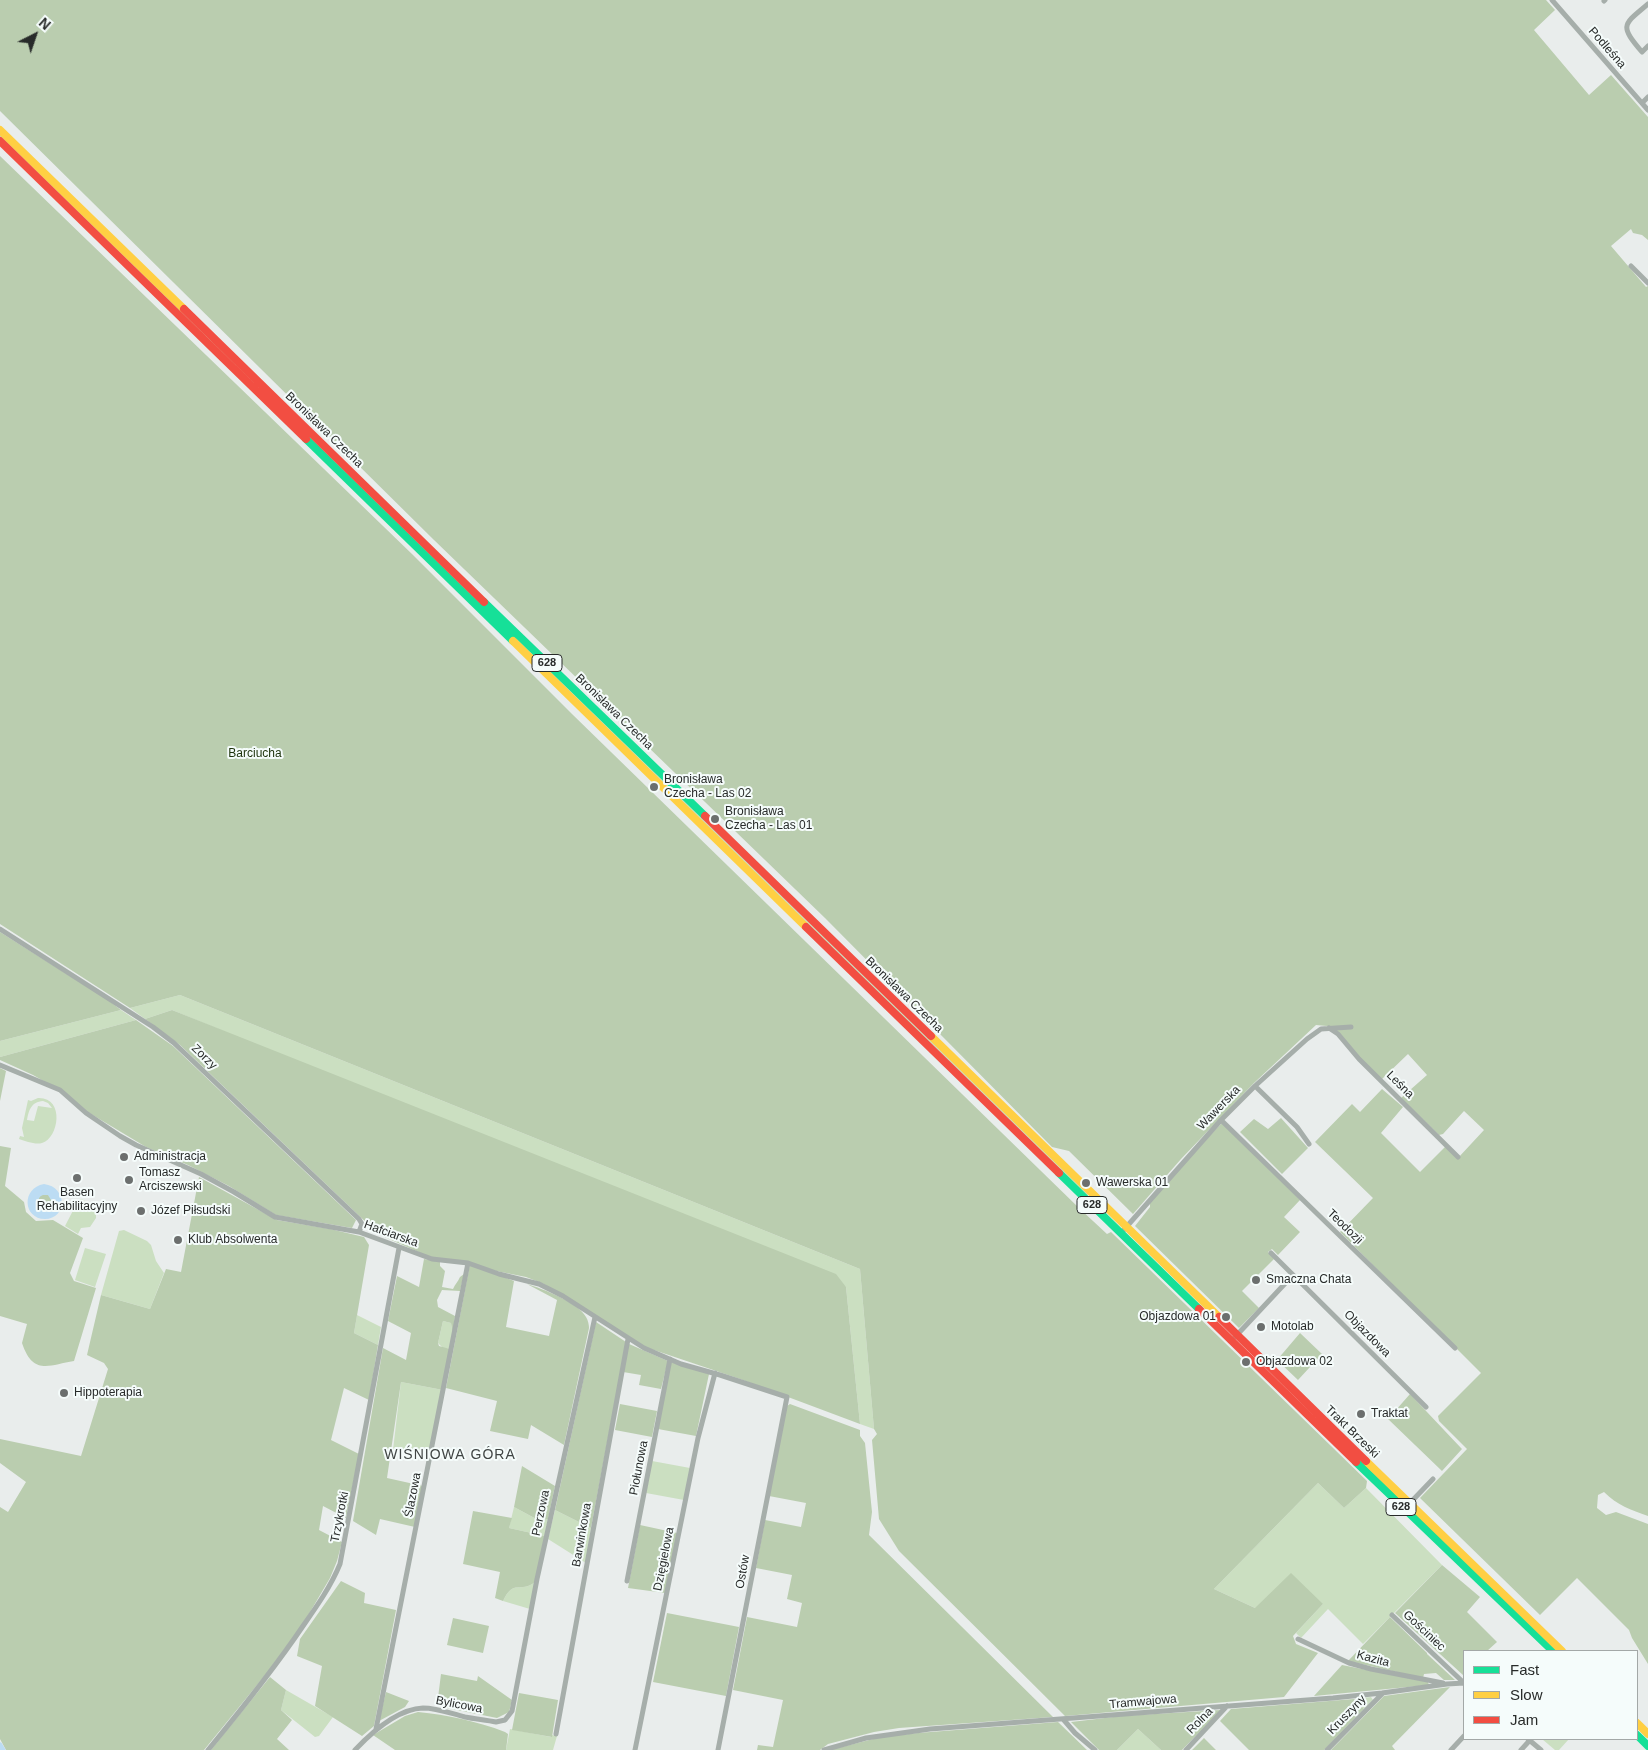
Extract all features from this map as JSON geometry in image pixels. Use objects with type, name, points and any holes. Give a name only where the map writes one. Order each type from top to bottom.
[{"type":"main road","name":"Bronisława Czecha","points":[[0,130],[1123,1230]]},
{"type":"main road","name":"Bronisława Czecha","points":[[0,141],[1123,1230]]},
{"type":"main road","name":"Trakt Brzeski","points":[[1123,1230],[1561,1650]]},
{"type":"main road","name":"Trakt Brzeski","points":[[1234,1338],[1432,1537],[1552,1650]]},
{"type":"main road","points":[[1638,1724],[1648,1734]]},
{"type":"main road","points":[[1638,1736],[1648,1746]]},
{"type":"street","name":"Podleśna","points":[[1552,0],[1648,110]]},
{"type":"street","points":[[1648,4],[1629,20],[1627,29],[1628,36],[1642,52],[1648,46]]},
{"type":"street","points":[[1642,103],[1648,97]]},
{"type":"street","points":[[1631,266],[1648,283]]},
{"type":"street","name":"Zorzy","points":[[0,929],[153,1027],[186,1052],[359,1219],[362,1224],[359,1232]]},
{"type":"street","name":"Wawerska","points":[[1123,1230],[1221,1120],[1255,1086],[1321,1029],[1351,1027]]},
{"type":"street","name":"Leśna","points":[[1329,1028],[1338,1034],[1359,1059],[1458,1157]]},
{"type":"street","name":"Hafciarska","points":[[0,1065],[60,1090],[86,1113],[120,1136],[209,1178],[275,1217],[359,1232],[432,1259],[468,1264],[539,1284],[628,1339],[670,1359],[788,1398]]},
{"type":"street","points":[[1255,1086],[1296,1127],[1309,1144]]},
{"type":"street","name":"Teodozji","points":[[1221,1120],[1455,1348]]},
{"type":"street","name":"Trzykrotki","points":[[208,1750],[292,1644],[333,1581],[340,1564],[399,1248]]},
{"type":"street","name":"Objazdowa","points":[[1271,1253],[1426,1407]]},
{"type":"street","name":"Ślazowa","points":[[376,1730],[468,1264]]},
{"type":"street","points":[[1234,1338],[1294,1275]]},
{"type":"street","name":"Perzowa","points":[[511,1714],[515,1704],[539,1571],[595,1317]]},
{"type":"street","name":"Barwinkowa","points":[[556,1734],[628,1339]]},
{"type":"street","name":"Piołunowa","points":[[626,1581],[670,1359]]},
{"type":"street","name":"Dzięgielowa","points":[[635,1750],[698,1438],[715,1373]]},
{"type":"street","name":"Ostów","points":[[718,1750],[788,1398]]},
{"type":"street","points":[[1409,1504],[1433,1479]]},
{"type":"street","name":"Gościniec","points":[[1392,1615],[1463,1682]]},
{"type":"street","name":"Kazita","points":[[1298,1639],[1349,1663],[1447,1684]]},
{"type":"street","name":"Tramwajowa","points":[[824,1750],[851,1741],[881,1735],[930,1729],[1382,1694],[1463,1683]]},
{"type":"street","name":"Kruszyny","points":[[1327,1750],[1382,1694]]},
{"type":"street","name":"Rolna","points":[[1186,1750],[1228,1706]]},
{"type":"street","name":"Bylicowa","points":[[355,1750],[376,1730],[396,1717],[418,1709],[433,1709],[496,1722],[505,1720],[511,1714]]},
{"type":"street","points":[[1063,1719],[1075,1733],[1095,1750]]},
{"type":"street","points":[[1450,1750],[1463,1737]]},
{"type":"street","points":[[1521,1750],[1529,1740]]},
{"type":"street","points":[[1531,1740],[1541,1750]]},
{"type":"green space","points":[[0,0],[1546,0],[1555,10],[1534,30],[1589,95],[1611,75],[1648,117],[1648,240],[1642,235],[1633,233],[1631,229],[1611,246],[1646,287],[1648,286],[1648,1516],[1619,1504],[1604,1492],[1598,1495],[1597,1508],[1606,1515],[1616,1512],[1648,1524],[1648,1664],[1629,1630],[1577,1578],[1540,1615],[1420,1498],[1467,1449],[1439,1421],[1438,1416],[1481,1373],[1340,1232],[1373,1198],[1315,1142],[1352,1104],[1360,1112],[1382,1089],[1403,1107],[1381,1133],[1420,1172],[1446,1146],[1458,1158],[1484,1130],[1464,1111],[1443,1134],[1439,1135],[1401,1098],[1427,1075],[1408,1054],[1382,1079],[1327,1026],[1316,1025],[1254,1083],[1181,1159],[1133,1214],[1069,1151],[1052,1147],[825,918],[434,540],[0,111]]},
{"type":"green space","points":[[0,133],[1089,1194],[1086,1196],[0,138]]},
{"type":"green space","name":"Barciucha","points":[[0,156],[412,554],[572,714],[1079,1208],[1107,1234],[1111,1232],[1367,1481],[1366,1488],[1344,1508],[1318,1483],[1214,1589],[1255,1608],[1291,1573],[1323,1604],[1293,1636],[1296,1644],[1318,1653],[1284,1697],[1065,1716],[899,1551],[879,1519],[872,1440],[877,1434],[874,1429],[860,1269],[180,995],[130,1008],[0,924]]},
{"type":"green space","points":[[0,932],[108,1000],[121,1010],[0,1041]]},
{"type":"green space","points":[[180,995],[860,1269],[874,1429],[860,1424],[846,1287],[172,1010],[145,1019],[130,1008]]},
{"type":"green space","points":[[121,1010],[136,1020],[0,1057],[0,1041]]},
{"type":"green space","points":[[172,1010],[836,1274],[846,1287],[860,1424],[740,1379],[645,1347],[544,1284],[526,1277],[432,1258],[371,1231],[372,1228],[180,1045],[145,1019]]},
{"type":"green space","points":[[136,1020],[173,1046],[356,1220],[352,1228],[276,1215],[229,1186],[188,1165],[146,1147],[86,1111],[61,1091],[33,1075],[0,1060],[0,1057]]},
{"type":"green space","points":[[0,1068],[6,1071],[0,1101]]},
{"type":"green space","points":[[38,1098],[47,1099],[56,1110],[55,1126],[52,1134],[48,1140],[42,1143],[33,1143],[19,1139],[20,1136],[24,1137],[22,1128],[28,1100],[31,1101]],"holes":[[[43,1101],[52,1108],[38,1106],[34,1121],[27,1120],[33,1105]]]},
{"type":"green space","points":[[1281,1118],[1308,1148],[1282,1174],[1240,1132],[1254,1119],[1268,1129]]},
{"type":"green space","points":[[1222,1123],[1300,1200],[1284,1217],[1300,1232],[1278,1255],[1272,1249],[1268,1252],[1274,1259],[1242,1291],[1259,1308],[1239,1328],[1135,1226],[1150,1207],[1150,1203],[1191,1155]]},
{"type":"green space","points":[[0,1146],[11,1148],[5,1186],[24,1202],[26,1212],[36,1221],[53,1220],[83,1238],[70,1273],[74,1281],[96,1288],[74,1361],[49,1366],[37,1364],[26,1353],[22,1343],[27,1324],[0,1316]]},
{"type":"green space","points":[[199,1177],[277,1220],[364,1237],[369,1245],[354,1333],[378,1345],[369,1400],[344,1388],[331,1440],[359,1454],[346,1518],[323,1506],[319,1530],[342,1542],[337,1561],[330,1578],[303,1624],[266,1674],[204,1750],[6,1750],[0,1739],[0,1507],[8,1512],[26,1482],[0,1463],[0,1439],[81,1456],[108,1369],[104,1363],[87,1355],[101,1295],[150,1309],[166,1269],[181,1272]]},
{"type":"green space","points":[[45,1194],[50,1196],[52,1201],[50,1206],[45,1208],[40,1206],[38,1201],[40,1196]]},
{"type":"green space","points":[[79,1199],[82,1199],[96,1209],[96,1218],[90,1227],[81,1228],[78,1234],[65,1226]]},
{"type":"green space","points":[[124,1230],[147,1241],[151,1245],[156,1261],[164,1273],[150,1309],[101,1295],[119,1231]]},
{"type":"green space","points":[[85,1248],[106,1254],[95,1287],[75,1280]]},
{"type":"green space","points":[[424,1259],[440,1262],[440,1266],[445,1271],[442,1287],[453,1289],[464,1274],[460,1291],[442,1290],[437,1300],[438,1307],[455,1316],[453,1335],[451,1323],[443,1321],[438,1343],[439,1346],[450,1349],[443,1390],[401,1382],[387,1478],[423,1486],[415,1527],[380,1519],[376,1535],[353,1521],[383,1348],[406,1360],[411,1333],[388,1321],[397,1276],[419,1287]]},
{"type":"green space","points":[[470,1264],[514,1281],[506,1327],[549,1336],[557,1300],[527,1284],[568,1301],[582,1311],[587,1318],[589,1328],[564,1445],[531,1425],[528,1439],[490,1431],[497,1401],[446,1388]]},
{"type":"green space","points":[[357,1315],[381,1327],[378,1345],[354,1333]]},
{"type":"green space","points":[[443,1321],[451,1323],[453,1335],[450,1349],[443,1348],[438,1343]]},
{"type":"green space","points":[[596,1322],[626,1342],[591,1528],[555,1510]]},
{"type":"green space","points":[[1300,1333],[1322,1354],[1298,1380],[1277,1360]]},
{"type":"green space","points":[[629,1344],[668,1361],[661,1389],[639,1385],[641,1375],[623,1372]]},
{"type":"green space","points":[[671,1362],[709,1374],[696,1436],[658,1429]]},
{"type":"green space","points":[[401,1382],[443,1390],[429,1457],[393,1450]]},
{"type":"green space","points":[[1410,1394],[1462,1449],[1442,1471],[1388,1419]]},
{"type":"green space","points":[[620,1404],[657,1411],[652,1437],[615,1430]]},
{"type":"green space","points":[[790,1404],[860,1430],[860,1436],[865,1443],[872,1512],[869,1535],[1053,1717],[899,1728],[874,1732],[828,1744],[820,1750],[757,1750],[758,1745],[773,1747],[783,1700],[733,1690],[747,1617],[797,1627],[802,1603],[787,1599],[792,1575],[756,1568],[765,1520],[801,1527],[806,1503],[769,1496],[787,1406]]},
{"type":"green space","points":[[652,1461],[690,1468],[684,1500],[646,1493]]},
{"type":"green space","points":[[522,1466],[555,1486],[548,1519],[540,1521],[514,1507]]},
{"type":"green space","points":[[1318,1483],[1344,1508],[1366,1488],[1442,1565],[1363,1644],[1328,1609],[1301,1638],[1296,1633],[1323,1604],[1255,1608],[1214,1589]]},
{"type":"green space","points":[[514,1507],[540,1521],[548,1519],[545,1536],[509,1528]]},
{"type":"green space","points":[[555,1510],[591,1528],[586,1563],[548,1539]]},
{"type":"green space","points":[[473,1511],[512,1518],[509,1528],[545,1536],[535,1582],[525,1587],[514,1588],[503,1601],[495,1598],[500,1572],[463,1564]]},
{"type":"green space","points":[[640,1525],[677,1533],[665,1593],[628,1588]]},
{"type":"green space","points":[[1442,1565],[1480,1597],[1467,1612],[1497,1642],[1488,1650],[1463,1650],[1463,1675],[1395,1613]]},
{"type":"green space","points":[[341,1581],[365,1593],[364,1603],[396,1610],[374,1726],[362,1736],[315,1706],[322,1666],[297,1656],[300,1639]]},
{"type":"green space","points":[[535,1582],[530,1609],[503,1601],[514,1588],[525,1587]]},
{"type":"green space","points":[[667,1613],[739,1627],[726,1696],[653,1682]]},
{"type":"green space","points":[[1390,1617],[1455,1680],[1444,1680],[1436,1673],[1424,1674],[1423,1678],[1348,1661]]},
{"type":"green space","points":[[453,1618],[489,1626],[483,1653],[447,1645]]},
{"type":"green space","points":[[1342,1665],[1428,1682],[1429,1685],[1314,1696]]},
{"type":"green space","points":[[441,1674],[477,1681],[478,1676],[512,1700],[509,1712],[497,1718],[442,1707],[438,1698]]},
{"type":"green space","points":[[270,1677],[286,1690],[281,1710],[292,1720],[277,1739],[289,1750],[211,1750]]},
{"type":"green space","points":[[1450,1687],[1392,1746],[1395,1750],[1331,1750],[1384,1696]]},
{"type":"green space","points":[[286,1690],[333,1717],[319,1736],[315,1737],[281,1710]]},
{"type":"green space","points":[[386,1692],[409,1701],[405,1707],[379,1721]]},
{"type":"green space","points":[[519,1693],[558,1700],[552,1737],[512,1730]]},
{"type":"green space","points":[[1371,1697],[1373,1700],[1364,1709],[1354,1699]]},
{"type":"green space","points":[[1354,1699],[1364,1709],[1324,1750],[1249,1750],[1220,1721],[1231,1709]]},
{"type":"green space","points":[[1221,1710],[1182,1750],[1161,1750],[1138,1729],[1117,1750],[1099,1750],[1071,1722],[1122,1716]]},
{"type":"green space","points":[[418,1712],[462,1719],[505,1732],[508,1734],[506,1750],[395,1750],[373,1735],[405,1716]]},
{"type":"green space","points":[[1058,1722],[1087,1750],[830,1750],[881,1737]]},
{"type":"green space","points":[[510,1729],[551,1737],[552,1735],[557,1736],[553,1750],[506,1750]]},
{"type":"green space","points":[[1138,1729],[1161,1750],[1117,1750]]},
{"type":"green space","points":[[1204,1738],[1216,1750],[1192,1750]]},
{"type":"green space","points":[[1543,1740],[1568,1740],[1559,1750],[1555,1750]]},
{"type":"water","points":[[44,1184],[52,1186],[61,1196],[61,1209],[52,1218],[38,1218],[29,1209],[28,1197],[31,1191]],"holes":[[[43,1195],[48,1195],[51,1200],[50,1205],[45,1208],[40,1206],[38,1199]]]},
{"type":"waterway","points":[[0,1745],[3,1750]]},
{"type":"traffic: fast","points":[[306,439],[513,641]]},
{"type":"traffic: fast","points":[[484,602],[705,816]]},
{"type":"traffic: fast","points":[[1059,1173],[1199,1309]]},
{"type":"traffic: fast","points":[[1356,1462],[1552,1650]]},
{"type":"traffic: fast","points":[[1638,1736],[1648,1746]]},
{"type":"traffic: slow","points":[[0,130],[184,309]]},
{"type":"traffic: slow","points":[[513,641],[806,927]]},
{"type":"traffic: slow","points":[[931,1036],[1219,1317]]},
{"type":"traffic: slow","points":[[1366,1461],[1561,1650]]},
{"type":"traffic: slow","points":[[1638,1724],[1648,1734]]},
{"type":"traffic: jam","points":[[0,141],[306,439]]},
{"type":"traffic: jam","points":[[184,309],[484,602]]},
{"type":"traffic: jam","points":[[705,816],[931,1036]]},
{"type":"traffic: jam","points":[[806,927],[1059,1173]]},
{"type":"traffic: jam","points":[[1199,1309],[1356,1462]]},
{"type":"traffic: jam","points":[[1219,1317],[1366,1461]]},
{"type":"place","name":"Bronisława Czecha - Las 02","points":[[654,787]]},
{"type":"place","name":"Bronisława Czecha - Las 01","points":[[715,819]]},
{"type":"place","name":"Administracja","points":[[124,1157]]},
{"type":"place","name":"Basen Rehabilitacyjny","points":[[77,1178]]},
{"type":"place","name":"Tomasz Arciszewski","points":[[129,1180]]},
{"type":"place","name":"Wawerska 01","points":[[1086,1183]]},
{"type":"place","name":"Józef Piłsudski","points":[[141,1211]]},
{"type":"place","name":"Klub Absolwenta","points":[[178,1240]]},
{"type":"place","name":"Smaczna Chata","points":[[1256,1280]]},
{"type":"place","name":"Objazdowa 01","points":[[1226,1317]]},
{"type":"place","name":"Motolab","points":[[1261,1327]]},
{"type":"place","name":"Objazdowa 02","points":[[1246,1362]]},
{"type":"place","name":"Hippoterapia","points":[[64,1393]]},
{"type":"place","name":"Traktat","points":[[1361,1414]]},
{"type":"district","name":"WIŚNIOWA GÓRA","points":[[450,1455]]}]
